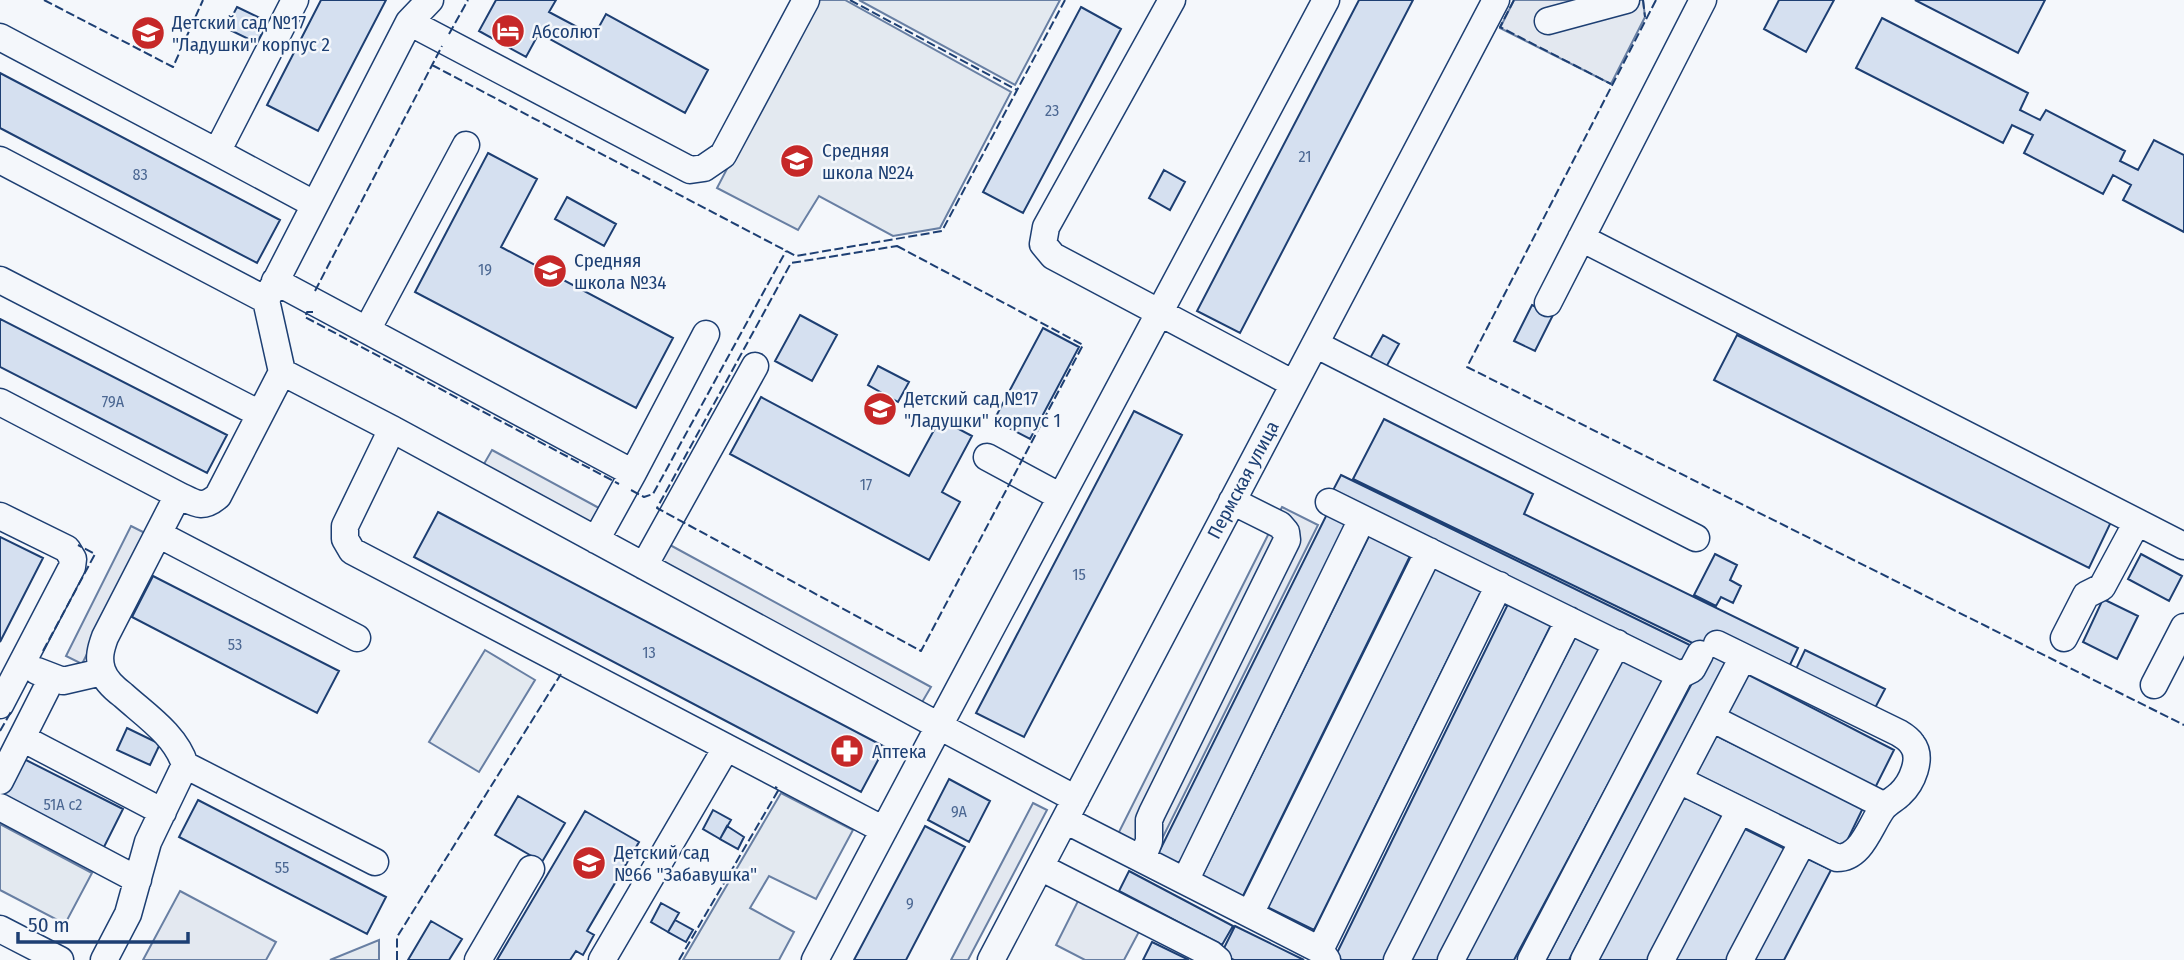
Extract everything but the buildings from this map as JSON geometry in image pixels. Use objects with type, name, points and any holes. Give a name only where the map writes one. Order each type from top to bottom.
[{"type":"street","points":[[217,152],[295,0]]},
{"type":"street","points":[[0,402],[198,505],[209,504],[218,496],[282,372],[271,290],[409,22],[430,0]]},
{"type":"street","points":[[409,22],[690,170],[704,169],[723,155],[806,0]]},
{"type":"street","points":[[1172,0],[1046,227],[1042,244],[1053,256],[1294,384]]},
{"type":"street","points":[[815,960],[1326,0]]},
{"type":"street","name":"Пермская улица","points":[[991,960],[1496,0]]},
{"type":"street","points":[[1548,21],[1626,0]]},
{"type":"street","points":[[1548,303],[1703,0]]},
{"type":"street","points":[[0,37],[314,205]]},
{"type":"street","points":[[367,330],[466,145]]},
{"type":"street","points":[[0,160],[271,290],[367,330],[634,473]]},
{"type":"street","points":[[1581,238],[2184,546]]},
{"type":"street","points":[[0,281],[260,414]]},
{"type":"street","points":[[596,540],[706,334]]},
{"type":"street","points":[[1315,344],[1696,538]]},
{"type":"street","points":[[644,566],[755,366]]},
{"type":"street","points":[[282,372],[939,726],[1070,809],[1142,859],[1324,955],[1499,585]]},
{"type":"street","points":[[392,429],[345,526],[345,539],[352,551],[884,830]]},
{"type":"street","points":[[987,457],[1061,498]]},
{"type":"street","points":[[104,960],[128,914],[148,842],[185,765],[182,752],[172,739],[112,686],[102,672],[100,653],[105,637],[178,495]]},
{"type":"street","points":[[1142,859],[1149,841],[1149,820],[1152,813],[1287,540],[1286,532],[1280,525],[1232,501]]},
{"type":"street","points":[[1329,502],[1680,675]]},
{"type":"street","points":[[0,516],[67,549],[73,559],[72,567],[0,705]]},
{"type":"street","points":[[1185,881],[1362,519]]},
{"type":"street","points":[[2064,638],[2086,595],[2102,587],[2137,522]]},
{"type":"street","points":[[158,534],[356,638]]},
{"type":"street","points":[[1250,914],[1429,551]]},
{"type":"street","points":[[1397,960],[1569,620]]},
{"type":"street","points":[[2154,685],[2184,627]]},
{"type":"street","points":[[1451,960],[1617,643]]},
{"type":"street","points":[[1531,960],[1680,675],[1692,669],[1708,649],[1742,657],[1899,733],[1911,742],[1916,750],[1916,765],[1902,792],[1885,806],[1856,851],[1850,856],[1837,858],[1679,780]]},
{"type":"street","points":[[1584,960],[1742,657]]},
{"type":"street","points":[[22,663],[52,678],[72,680],[102,672]]},
{"type":"street","points":[[0,781],[52,678]]},
{"type":"street","points":[[1711,718],[1885,806]]},
{"type":"street","points":[[22,738],[163,812]]},
{"type":"street","points":[[602,960],[726,748]]},
{"type":"street","points":[[185,765],[375,862]]},
{"type":"street","points":[[0,807],[138,880]]},
{"type":"street","points":[[1661,960],[1740,810]]},
{"type":"street","points":[[1740,960],[1803,841]]},
{"type":"street","points":[[1040,867],[1218,960]]},
{"type":"street","points":[[478,960],[531,869]]},
{"type":"street","points":[[0,929],[60,960]]},
{"type":"shaded area","points":[[815,0],[845,0],[1011,92],[940,228],[893,236],[819,196],[798,230],[717,188]]},
{"type":"shaded area","points":[[859,0],[1060,0],[1015,85]]},
{"type":"shaded area","points":[[1514,0],[1643,0],[1645,17],[1611,84],[1500,28]]},
{"type":"shaded area","points":[[492,450],[599,508],[588,528],[481,469]]},
{"type":"shaded area","points":[[1282,507],[1318,525],[1155,853],[1118,834]]},
{"type":"shaded area","points":[[131,526],[147,534],[82,664],[66,656]]},
{"type":"shaded area","points":[[670,545],[931,687],[921,704],[660,563]]},
{"type":"shaded area","points":[[485,650],[535,680],[479,772],[429,742]]},
{"type":"shaded area","points":[[781,793],[853,830],[816,899],[769,876],[750,908],[794,932],[779,960],[683,960]]},
{"type":"shaded area","points":[[1033,803],[1047,810],[968,960],[951,960]]},
{"type":"shaded area","points":[[0,824],[92,873],[65,924],[0,890]]},
{"type":"shaded area","points":[[180,891],[276,942],[266,960],[143,960]]},
{"type":"shaded area","points":[[1081,895],[1142,926],[1124,960],[1085,960],[1056,945]]},
{"type":"shaded area","points":[[379,940],[379,960],[330,960]]},
{"type":"fence","points":[[44,0],[173,67],[203,0]]},
{"type":"fence","points":[[449,34],[468,0]]},
{"type":"fence","points":[[850,0],[1017,90]]},
{"type":"fence","points":[[432,65],[796,256],[942,231],[1065,0]]},
{"type":"fence","points":[[1514,0],[1500,27],[1611,84]]},
{"type":"fence","points":[[1643,0],[1645,17]]},
{"type":"fence","points":[[1656,0],[1467,367],[2184,725]]},
{"type":"fence","points":[[315,291],[442,46]]},
{"type":"fence","points":[[897,246],[1083,345],[921,651],[657,508],[791,263],[897,246]]},
{"type":"fence","points":[[631,490],[644,497],[653,494],[786,251]]},
{"type":"fence","points":[[313,312],[307,312],[305,317],[619,484]]},
{"type":"fence","points":[[43,651],[95,554],[78,545]]},
{"type":"fence","points":[[397,960],[397,937],[561,674]]},
{"type":"fence","points":[[0,731],[12,710]]},
{"type":"fence","points":[[679,960],[779,789],[775,787]]},
{"type":"place","name":"Абсолют","points":[[508,31]]},
{"type":"place","name":"Детский сад №17 \"Ладушки\" корпус 2","points":[[148,33]]},
{"type":"place","name":"Средняя школа №24","points":[[797,161]]},
{"type":"place","name":"Средняя школа №34","points":[[550,271]]},
{"type":"place","name":"Детский сад №17 \"Ладушки\" корпус 1","points":[[880,409]]},
{"type":"place","name":"Аптека","points":[[847,751]]},
{"type":"place","name":"Детский сад №66 \"Забавушка\"","points":[[589,863]]}]
